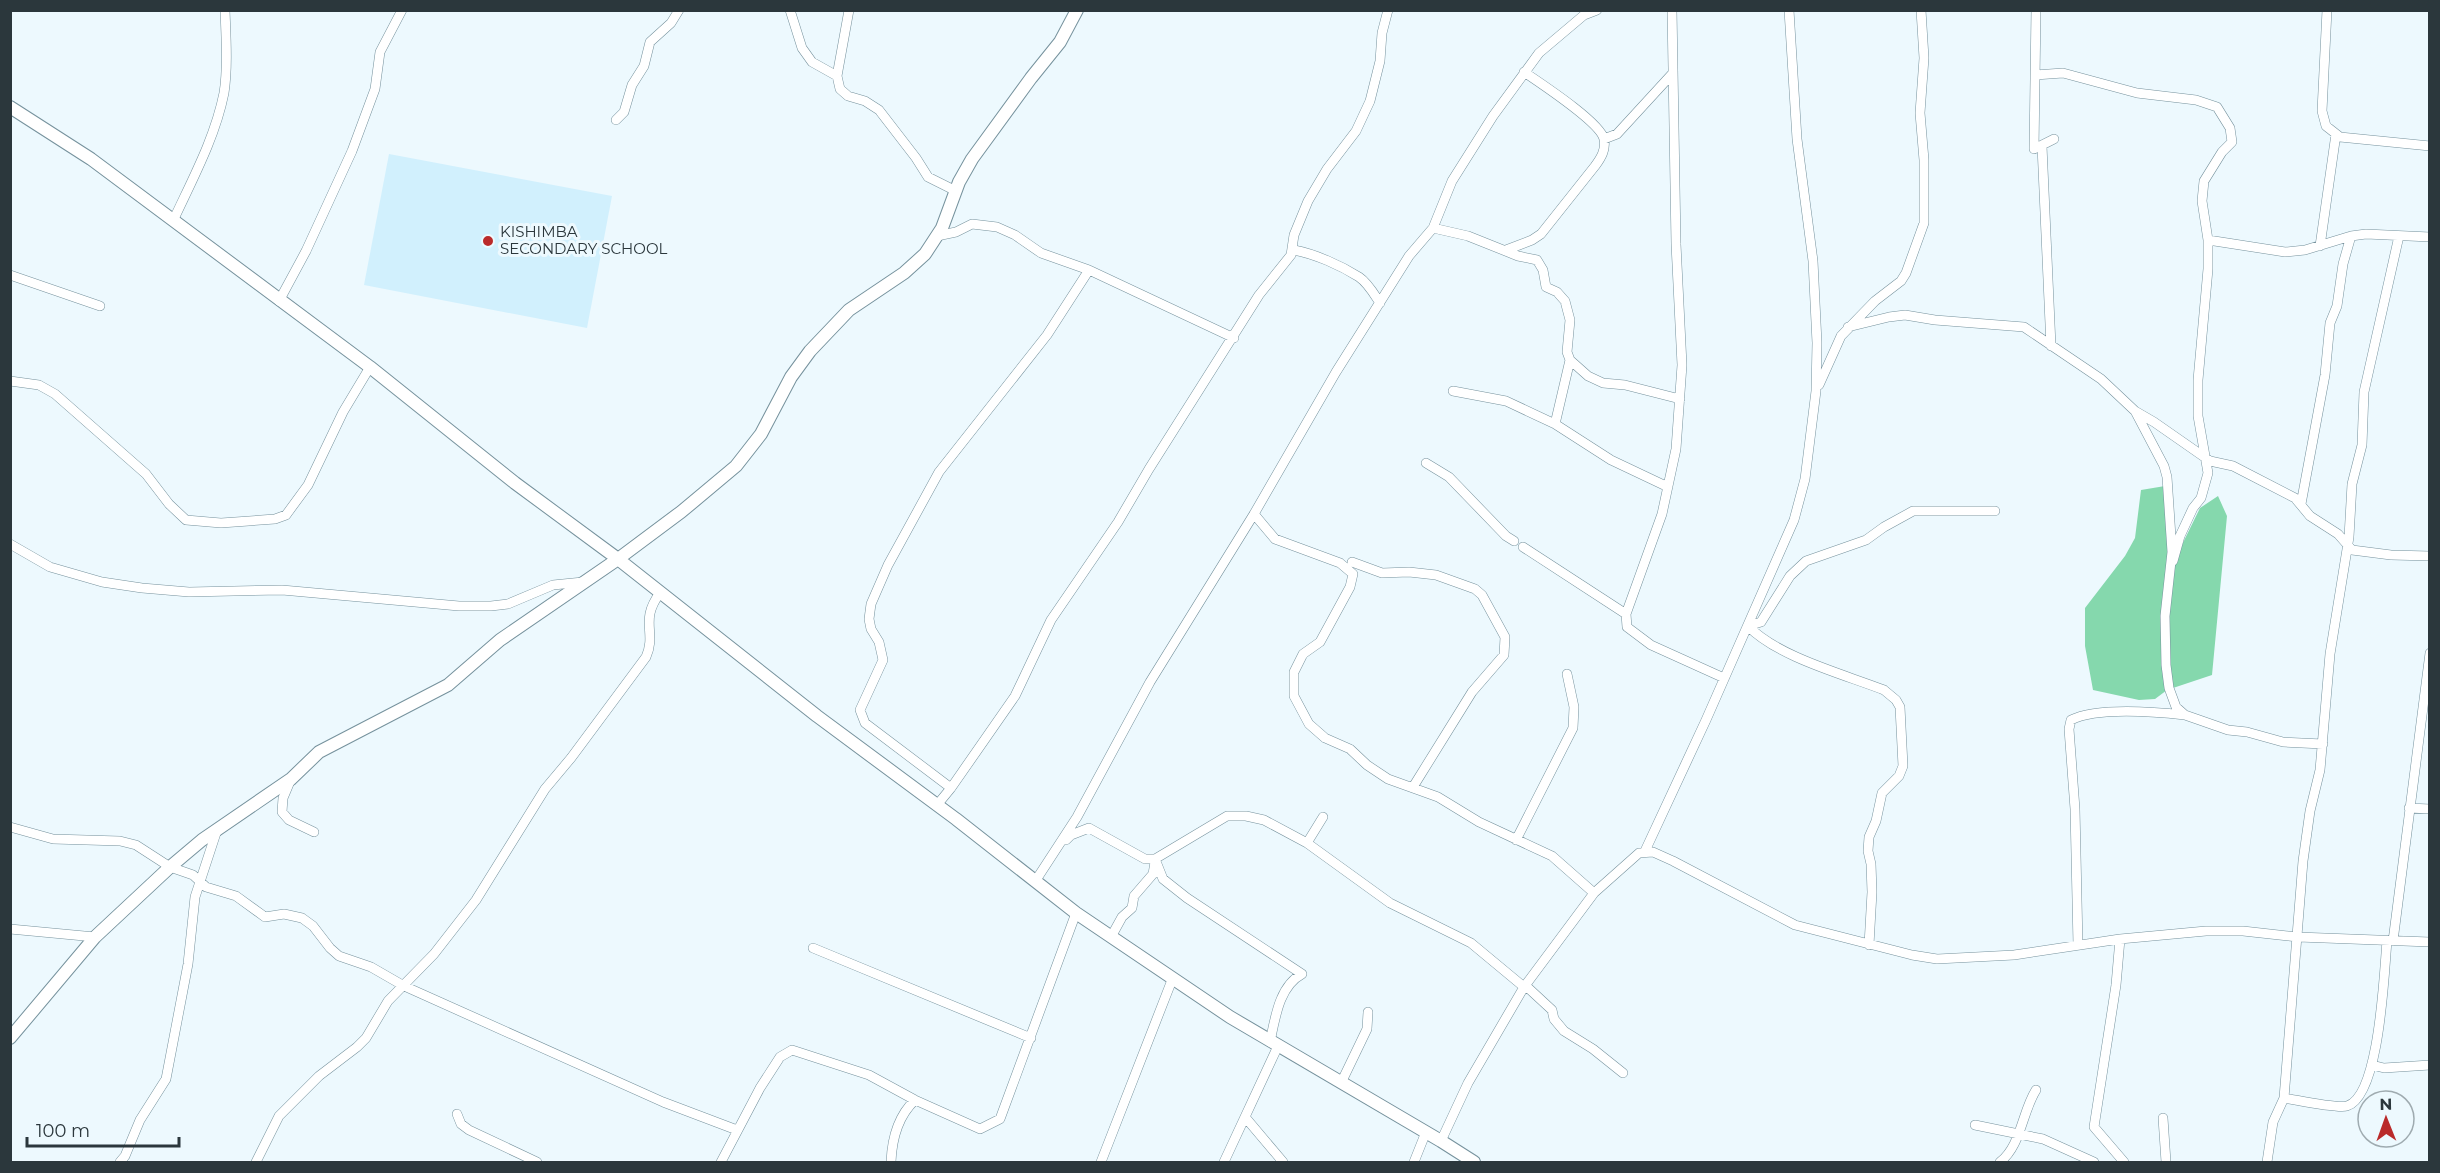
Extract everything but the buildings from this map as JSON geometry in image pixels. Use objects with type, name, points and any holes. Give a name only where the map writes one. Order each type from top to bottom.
[{"type":"street","points":[[173,221],[200,165],[222,103],[226,67],[225,10]]},
{"type":"street","points":[[279,300],[306,251],[352,151],[375,89],[380,52],[402,10]]},
{"type":"street","points":[[616,120],[624,112],[633,85],[644,66],[650,42],[671,23],[679,10]]},
{"type":"street","points":[[790,10],[802,48],[812,62],[837,76]]},
{"type":"street","points":[[849,10],[837,76],[844,94],[865,101],[879,110],[928,177],[956,191]]},
{"type":"street","points":[[10,1038],[95,937],[170,867],[218,828],[247,811],[291,779],[319,752],[448,685],[500,640],[618,559],[681,512],[736,466],[761,434],[791,377],[810,351],[849,310],[915,264],[937,236],[972,159],[1060,42],[1077,10]]},
{"type":"street","points":[[937,805],[1015,696],[1051,620],[1118,522],[1259,295],[1294,250],[1294,234],[1308,201],[1327,169],[1356,131],[1370,101],[1380,61],[1382,33],[1388,10]]},
{"type":"street","points":[[1036,880],[1077,817],[1150,682],[1380,303],[1409,256],[1434,228],[1452,181],[1539,53],[1584,15],[1597,10]]},
{"type":"street","points":[[1672,10],[1676,244],[1682,365],[1680,399],[1676,449],[1662,514],[1626,614],[1628,627],[1651,645],[1724,678]]},
{"type":"street","points":[[1645,851],[1748,626],[1794,520],[1800,500],[1816,391],[1817,343],[1813,261],[1797,139],[1789,10]]},
{"type":"street","points":[[1816,391],[1834,348],[1848,327],[1875,301],[1901,281],[1911,264],[1924,223],[1924,160],[1920,113],[1924,58],[1921,10]]},
{"type":"street","points":[[2036,10],[2034,149],[2054,139]]},
{"type":"street","points":[[2327,10],[2322,111],[2326,126],[2336,134],[2349,138],[2430,146]]},
{"type":"street","points":[[1506,250],[1532,240],[1540,234],[1601,158],[1605,146],[1604,139],[1596,127],[1563,98],[1524,72]]},
{"type":"street","points":[[1604,139],[1617,134],[1673,73]]},
{"type":"street","points":[[2035,75],[2063,73],[2121,90],[2196,100],[2217,107],[2230,128],[2232,139],[2204,181],[2202,201],[2208,240],[2208,269],[2198,380],[2198,416],[2208,473],[2206,485],[2183,530],[2175,559],[2171,563]]},
{"type":"street","points":[[10,99],[15,110],[91,159],[370,367],[515,483],[618,559],[817,716],[1077,913],[1172,980],[1274,1044],[1474,1162]]},
{"type":"street","points":[[2320,246],[2336,134]]},
{"type":"street","points":[[2042,146],[2051,346]]},
{"type":"street","points":[[937,236],[956,232],[974,223],[997,227],[1015,235],[1041,253],[1089,270],[1234,338]]},
{"type":"street","points":[[1434,228],[1468,236],[1522,257],[1535,258],[1543,270],[1546,287],[1557,292],[1565,301],[1570,320],[1566,346],[1570,360],[1555,424]]},
{"type":"street","points":[[2208,240],[2285,252],[2366,234],[2430,237]]},
{"type":"street","points":[[2301,504],[2325,375],[2330,323],[2337,306],[2343,264],[2351,236]]},
{"type":"street","points":[[2267,1162],[2273,1122],[2284,1098],[2303,861],[2323,744],[2330,654],[2348,547],[2352,484],[2362,445],[2364,392],[2399,236]]},
{"type":"street","points":[[1294,250],[1317,257],[1358,277],[1370,288],[1380,303]]},
{"type":"street","points":[[951,788],[865,723],[862,717],[860,710],[883,660],[879,642],[871,629],[869,619],[871,604],[888,565],[939,472],[1012,376],[1047,335],[1089,270]]},
{"type":"street","points":[[10,275],[100,306]]},
{"type":"street","points":[[1848,327],[1905,315],[1935,320],[2024,327],[2101,379],[2135,411],[2212,462],[2233,466],[2295,498],[2310,516],[2338,534],[2348,547],[2359,551],[2430,556]]},
{"type":"street","points":[[1570,360],[1588,376],[1603,383],[1625,385],[1680,399]]},
{"type":"street","points":[[10,381],[39,385],[56,394],[142,470],[169,504],[186,520],[221,523],[275,519],[286,515],[308,485],[343,412],[370,367]]},
{"type":"street","points":[[1453,391],[1506,401],[1555,424],[1611,460],[1668,487]]},
{"type":"street","points":[[2135,411],[2166,471],[2171,563],[2165,616],[2166,665],[2172,696],[2176,706],[2185,715]]},
{"type":"street","points":[[1426,463],[1449,477],[1506,536],[1514,541]]},
{"type":"street","points":[[1748,626],[1761,622],[1790,576],[1806,561],[1866,540],[1913,511],[1995,511]]},
{"type":"street","points":[[1254,514],[1275,539],[1340,562],[1353,574],[1350,587],[1320,642],[1300,658],[1294,672],[1293,692],[1309,724],[1325,738],[1350,749],[1382,776],[1438,797],[1479,822],[1552,856],[1594,893]]},
{"type":"street","points":[[10,544],[50,567],[81,576],[122,585],[177,591],[282,590],[459,606],[491,606],[508,604],[554,585],[583,582]]},
{"type":"street","points":[[1523,547],[1626,614]]},
{"type":"street","points":[[1352,562],[1382,573],[1428,573],[1475,590],[1482,595],[1505,637],[1504,655],[1472,692],[1413,787]]},
{"type":"street","points":[[256,1162],[279,1116],[319,1076],[366,1038],[395,992],[404,986],[434,954],[476,900],[545,789],[578,750],[646,657],[650,645],[648,616],[660,593]]},
{"type":"street","points":[[1748,626],[1759,637],[1785,652],[1884,690],[1896,700],[1900,707],[1903,766],[1899,776],[1882,793],[1876,821],[1869,837],[1872,892],[1869,945]]},
{"type":"street","points":[[2284,1098],[2346,1107],[2355,1102],[2363,1093],[2372,1065],[2380,1020],[2419,750],[2429,659]]},
{"type":"street","points":[[1516,840],[1574,728],[1574,707],[1567,674]]},
{"type":"street","points":[[2078,945],[2075,809],[2069,729],[2071,720],[2098,713],[2157,712],[2185,715],[2228,730],[2247,732],[2283,742],[2323,744]]},
{"type":"street","points":[[291,779],[283,798],[282,812],[289,820],[314,832]]},
{"type":"street","points":[[2409,808],[2430,809]]},
{"type":"street","points":[[1053,855],[1071,835],[1089,828],[1144,859],[1155,859],[1227,816],[1246,816],[1264,820],[1306,843],[1390,903],[1471,943],[1552,1010],[1554,1019],[1564,1031],[1593,1049],[1623,1073]]},
{"type":"street","points":[[1306,843],[1323,817]]},
{"type":"street","points":[[10,827],[53,839],[129,843],[144,849],[170,867],[184,870],[206,887],[236,896],[265,916],[284,914],[302,918],[313,926],[339,956],[371,967],[404,986],[663,1102],[737,1130]]},
{"type":"street","points":[[120,1162],[125,1156],[140,1120],[166,1078],[182,1000],[194,906],[218,828]]},
{"type":"street","points":[[1440,1140],[1468,1083],[1525,986],[1594,893],[1634,856],[1645,851],[1673,861],[1795,925],[1912,955],[1937,958],[2014,955],[2120,939],[2216,931],[2430,942]]},
{"type":"street","points":[[1111,937],[1122,917],[1132,908],[1134,896],[1153,874],[1155,859]]},
{"type":"street","points":[[1155,859],[1163,879],[1187,898],[1302,974],[1296,978],[1277,1007],[1274,1044],[1224,1162]]},
{"type":"street","points":[[721,1162],[780,1057],[792,1050],[869,1076],[915,1100],[980,1129],[989,1126],[999,1119],[1077,913]]},
{"type":"street","points":[[10,929],[95,937]]},
{"type":"street","points":[[2120,939],[2116,985],[2094,1127],[2124,1162]]},
{"type":"street","points":[[813,948],[1031,1038]]},
{"type":"street","points":[[1101,1162],[1172,980]]},
{"type":"street","points":[[1341,1083],[1367,1029],[1368,1012]]},
{"type":"street","points":[[2372,1065],[2384,1068],[2430,1065]]},
{"type":"street","points":[[2000,1162],[2012,1149],[2036,1090]]},
{"type":"street","points":[[891,1162],[899,1122],[904,1110],[915,1100]]},
{"type":"street","points":[[457,1114],[461,1124],[469,1130],[537,1162]]},
{"type":"street","points":[[1245,1117],[1283,1162]]},
{"type":"street","points":[[2163,1118],[2166,1162]]},
{"type":"street","points":[[1975,1125],[2043,1139],[2094,1162]]},
{"type":"street","points":[[1414,1162],[1426,1132]]},
{"type":"shaded area","name":"KISHIMBA SECONDARY SCHOOL","points":[[389,154],[612,196],[587,328],[364,285]]},
{"type":"green space","points":[[2171,485],[2175,559],[2200,508],[2218,496],[2227,516],[2212,675],[2167,690],[2155,699],[2139,700],[2093,690],[2085,646],[2085,608],[2125,556],[2135,538],[2141,490]]},
{"type":"place","name":"KISHIMBA SECONDARY SCHOOL","points":[[488,241]]}]
